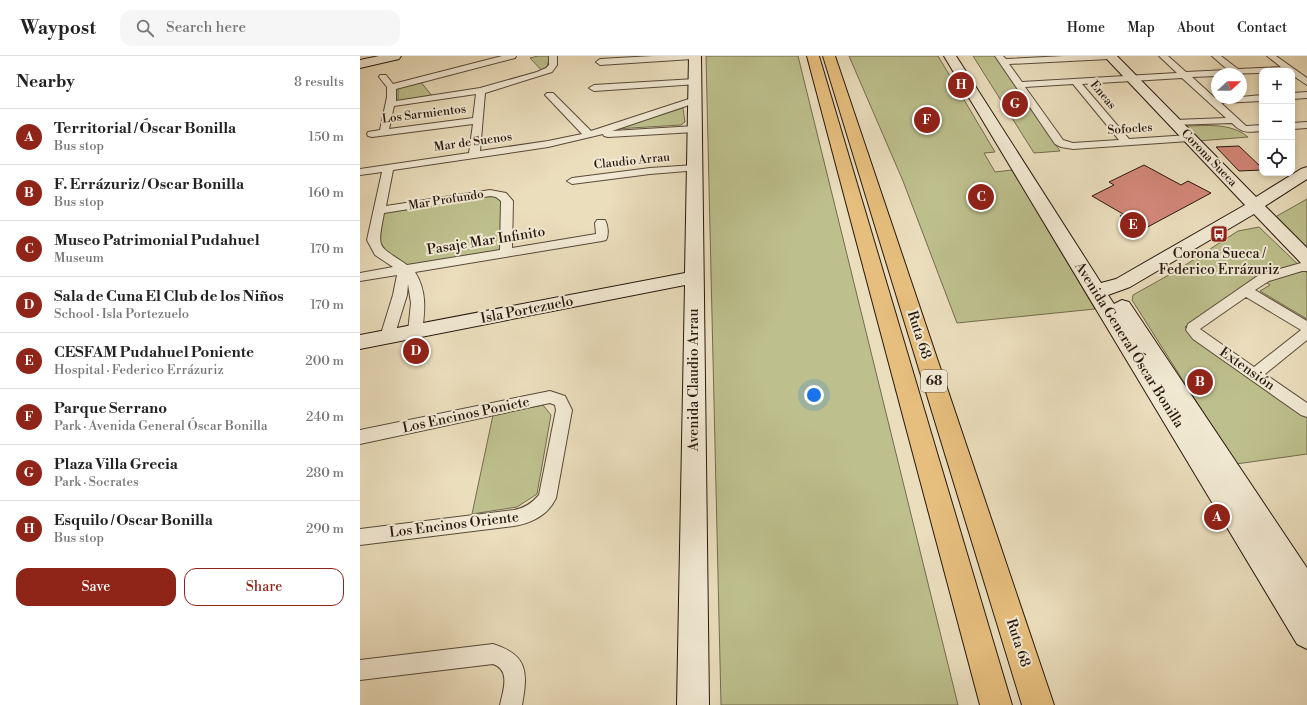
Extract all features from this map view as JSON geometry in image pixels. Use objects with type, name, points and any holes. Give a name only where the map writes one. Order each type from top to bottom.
[{"type":"highway","points":[[809,56],[823,63]]},
{"type":"highway","name":"Ruta 68","points":[[813,56],[823,63],[1038,705]]},
{"type":"highway","name":"Ruta 68","points":[[823,63],[996,705]]},
{"type":"street","points":[[360,58],[371,56]]},
{"type":"street","points":[[360,64],[395,56]]},
{"type":"street","points":[[470,56],[476,65]]},
{"type":"street","points":[[391,87],[459,76],[476,65],[512,56]]},
{"type":"street","points":[[391,104],[477,91],[549,70],[554,65],[553,56]]},
{"type":"street","points":[[600,62],[692,56]]},
{"type":"street","name":"Avenida Claudio Arrau","points":[[693,705],[695,56]]},
{"type":"street","name":"Avenida General Óscar Bonilla","points":[[950,56],[1102,289],[1304,583]]},
{"type":"street","name":"Avenida General Óscar Bonilla","points":[[962,56],[1307,634]]},
{"type":"street","points":[[1001,59],[1110,56]]},
{"type":"street","name":"Corona Sueca","points":[[1110,56],[1307,259]]},
{"type":"street","points":[[1164,56],[1211,99]]},
{"type":"street","points":[[1216,56],[1231,68]]},
{"type":"street","points":[[1271,56],[1288,68]]},
{"type":"street","points":[[1001,59],[1019,85],[1211,73]]},
{"type":"street","points":[[1247,72],[1259,71]]},
{"type":"street","points":[[1295,73],[1307,82]]},
{"type":"street","points":[[459,76],[477,91],[479,120],[474,156]]},
{"type":"street","points":[[383,77],[391,87],[391,104],[384,128],[385,132]]},
{"type":"street","points":[[594,88],[695,82]]},
{"type":"street","name":"Eneas","points":[[1076,82],[1127,143]]},
{"type":"street","name":"Sofocles","points":[[1019,85],[1059,142],[1065,145],[1073,146],[1127,143],[1189,138]]},
{"type":"street","points":[[550,95],[589,135]]},
{"type":"street","points":[[1295,96],[1307,95]]},
{"type":"street","points":[[1247,99],[1259,98]]},
{"type":"street","name":"Mar de Suenos","points":[[360,172],[548,144],[589,135],[695,100]]},
{"type":"street","points":[[1216,104],[1244,128],[1259,128]]},
{"type":"street","name":"Los Sarmientos","points":[[372,134],[479,120]]},
{"type":"street","points":[[1175,123],[1234,120]]},
{"type":"street","points":[[1295,126],[1307,125]]},
{"type":"street","name":"Mar de Suenos","points":[[589,135],[695,129]]},
{"type":"street","points":[[388,168],[373,240],[376,250],[410,275],[417,296],[418,308],[415,332]]},
{"type":"street","name":"Claudio Arrau","points":[[572,181],[650,171],[695,168]]},
{"type":"street","points":[[1102,289],[1123,283],[1255,205],[1307,172]]},
{"type":"street","name":"Mar Profundo","points":[[378,211],[490,193],[498,194],[504,197],[507,201],[506,253]]},
{"type":"street","name":"Pasaje Mar Infinito","points":[[360,277],[602,237],[601,223]]},
{"type":"street","points":[[1307,267],[1301,267],[1270,276],[1245,290],[1307,327]]},
{"type":"street","points":[[387,337],[400,295],[404,270]]},
{"type":"street","name":"Isla Portezuelo","points":[[360,342],[694,285]]},
{"type":"street","name":"Isla Portezuelo","points":[[360,357],[694,285]]},
{"type":"street","name":"Extensión","points":[[1245,290],[1195,324],[1193,330],[1198,335],[1307,410]]},
{"type":"street","points":[[1256,374],[1307,333]]},
{"type":"street","name":"Los Encinos Poniete","points":[[360,437],[550,397],[557,397],[561,400],[564,404],[564,410]]},
{"type":"street","name":"Los Encinos Oriente","points":[[360,537],[514,518],[530,514],[543,504],[547,498],[564,410]]},
{"type":"street","points":[[360,670],[493,654],[503,656],[510,662],[514,671],[515,681],[511,705]]},
{"type":"green space","points":[[550,56],[545,74],[530,58]]},
{"type":"green space","points":[[706,56],[798,56],[958,705],[721,705]]},
{"type":"green space","points":[[849,56],[938,56],[995,152],[984,153],[995,172],[1012,170],[1095,309],[957,323],[903,181]]},
{"type":"green space","points":[[973,56],[996,56],[1060,151],[1034,153]]},
{"type":"green space","points":[[420,81],[433,97],[398,101],[398,87]]},
{"type":"green space","points":[[683,108],[685,122],[681,125],[614,129]]},
{"type":"green space","points":[[1184,126],[1225,127],[1241,132],[1248,137],[1198,141]]},
{"type":"green space","points":[[490,193],[504,197],[506,253],[404,270],[376,250],[378,211]]},
{"type":"green space","points":[[1307,199],[1307,249],[1276,220],[1277,216]]},
{"type":"green space","points":[[1259,227],[1307,273],[1307,319],[1260,291],[1270,285],[1257,277],[1185,327],[1193,338],[1307,418],[1307,454],[1236,464],[1132,300],[1133,295],[1176,271],[1238,231]]},
{"type":"green space","points":[[543,405],[551,415],[537,494],[517,507],[472,514],[493,415]]},
{"type":"building","points":[[1239,146],[1259,165],[1259,170],[1239,171],[1216,147]]},
{"type":"building","points":[[1144,165],[1181,185],[1188,181],[1211,193],[1142,230],[1120,216],[1123,214],[1092,196],[1114,185],[1109,182]]},
{"type":"place","name":"Esquilo / Oscar Bonilla","points":[[961,85]]},
{"type":"place","name":"Plaza Villa Grecia","points":[[1015,104]]},
{"type":"place","name":"Parque Serrano","points":[[927,120]]},
{"type":"place","name":"Museo Patrimonial Pudahuel","points":[[981,197]]},
{"type":"place","name":"CESFAM Pudahuel Poniente","points":[[1133,225]]},
{"type":"place","name":"Corona Sueca / Federico Errázuriz","points":[[1219,234]]},
{"type":"place","name":"Sala de Cuna El Club de los Niños","points":[[416,351]]},
{"type":"place","name":"F. Errázuriz / Oscar Bonilla","points":[[1200,382]]},
{"type":"place","name":"Territorial / Óscar Bonilla","points":[[1217,517]]}]
